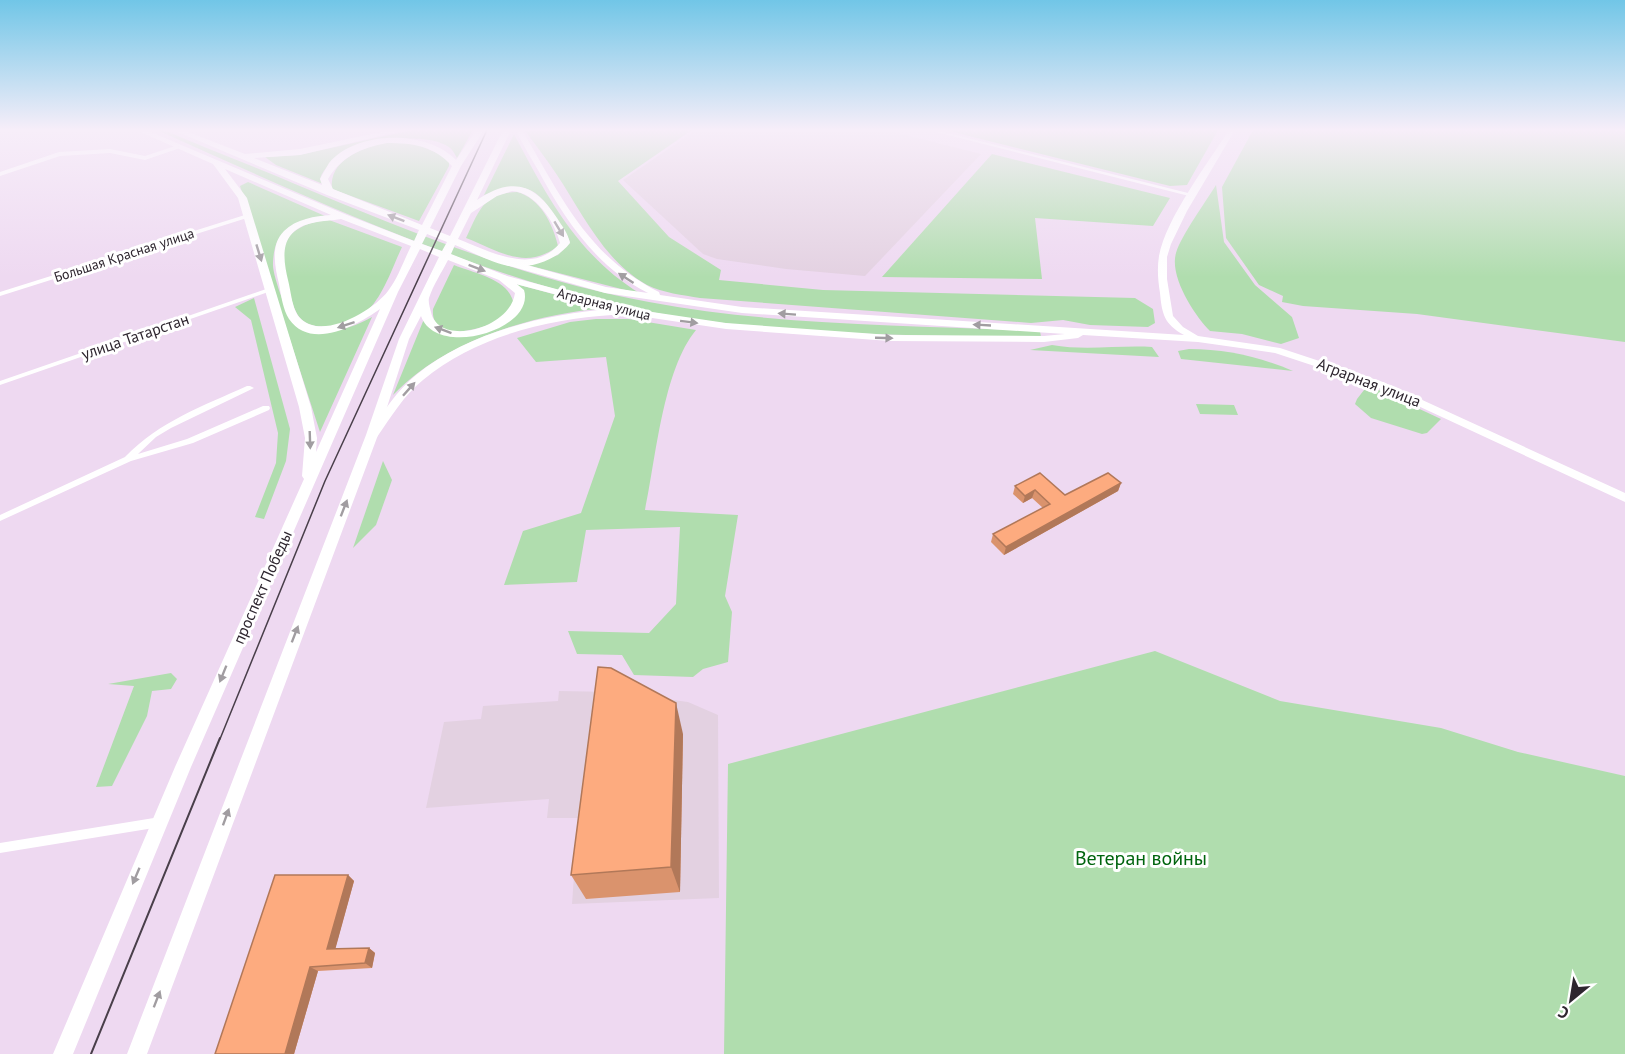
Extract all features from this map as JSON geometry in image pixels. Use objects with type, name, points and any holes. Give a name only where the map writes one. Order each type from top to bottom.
[{"type":"main road","points":[[228,179],[242,198],[305,407],[311,438],[307,486]]},
{"type":"main road","name":"Аграрная улица","points":[[253,179],[503,278]]},
{"type":"main road","name":"Аграрная улица","points":[[296,179],[509,263]]},
{"type":"main road","points":[[324,179],[330,193]]},
{"type":"main road","name":"проспект Победы","points":[[63,1054],[160,822],[393,292],[452,179]]},
{"type":"main road","points":[[136,1054],[372,435],[404,339],[483,179]]},
{"type":"main road","points":[[463,219],[486,196],[499,191],[525,191],[540,200],[562,232],[564,246],[542,258],[509,263]]},
{"type":"main road","points":[[344,217],[319,218],[303,223],[291,229],[280,244],[278,264],[294,319],[304,327],[337,328],[371,313],[393,292]]},
{"type":"main road","points":[[423,298],[425,313],[434,328],[452,334],[471,333],[496,325],[512,314],[518,306],[520,292],[503,278]]},
{"type":"street","points":[[547,179],[596,252],[615,271],[638,286],[679,302]]},
{"type":"street","points":[[1129,179],[1193,195]]},
{"type":"street","points":[[1147,336],[1161,329],[1168,317],[1163,255],[1166,245],[1202,179]]},
{"type":"street","name":"Большая Красная улица","points":[[0,294],[248,216]]},
{"type":"street","name":"Аграрная улица","points":[[509,263],[605,290],[679,302],[782,314],[1198,339],[1276,350],[1351,373],[1436,409],[1625,498]]},
{"type":"street","name":"Аграрная улица","points":[[503,278],[632,312],[726,326],[857,337],[1044,339],[1095,333]]},
{"type":"street","name":"улица Татарстан","points":[[0,383],[270,290]]},
{"type":"street","points":[[372,435],[408,388],[439,363],[457,354],[537,324],[566,316],[593,312],[632,312]]},
{"type":"street","points":[[1168,317],[1180,329],[1198,339]]},
{"type":"street","points":[[1040,328],[1047,328],[1049,332],[1044,339]]},
{"type":"street","points":[[128,459],[141,442],[157,432],[250,388]]},
{"type":"street","points":[[0,518],[128,459],[190,441],[266,408]]},
{"type":"street","points":[[0,848],[160,822]]},
{"type":"shaded area","points":[[957,179],[865,276],[786,269],[717,259],[703,254],[623,180]]},
{"type":"shaded area","points":[[559,691],[614,692],[688,702],[718,715],[719,898],[572,904],[578,818],[547,818],[549,799],[426,808],[444,722],[481,719],[483,706],[558,701]]},
{"type":"green space","points":[[267,179],[284,179],[425,236],[513,267],[558,281],[649,302],[697,310],[795,320],[1040,331],[1041,337],[816,331],[705,321],[649,312],[595,300],[483,266],[318,202]]},
{"type":"green space","points":[[332,179],[442,179],[419,221],[332,189]]},
{"type":"green space","points":[[492,179],[539,179],[552,203],[582,244],[619,279],[641,294],[527,265],[558,255],[570,242],[562,228],[546,203],[531,191],[515,187],[484,195]]},
{"type":"green space","points":[[559,179],[621,179],[618,181],[669,237],[721,270],[719,280],[823,290],[1135,298],[1153,309],[1155,323],[1148,327],[1090,325],[1063,320],[1031,323],[700,298],[660,290],[632,275],[606,250]]},
{"type":"green space","points":[[969,179],[1094,179],[1170,198],[1153,226],[1035,218],[1042,279],[882,277]]},
{"type":"green space","points":[[1143,179],[1190,179],[1187,185],[1170,186]]},
{"type":"green space","points":[[1226,179],[1625,179],[1625,342],[1417,314],[1303,306],[1282,302],[1283,296],[1259,285],[1226,238],[1222,187]]},
{"type":"green space","points":[[248,182],[325,216],[290,229],[280,237],[275,250],[273,269],[275,277],[286,308],[297,327],[315,332],[335,331],[356,325],[372,317],[320,432],[240,186]]},
{"type":"green space","points":[[1216,185],[1224,242],[1255,285],[1292,317],[1299,338],[1281,344],[1242,334],[1210,331],[1197,316],[1185,295],[1176,273],[1176,253],[1188,228]]},
{"type":"green space","points":[[517,192],[539,206],[553,229],[558,246],[535,257],[524,258],[501,253],[466,238],[479,212],[489,200],[506,193]]},
{"type":"green space","points":[[329,220],[402,247],[372,306],[353,321],[325,327],[309,324],[299,317],[281,264],[281,254],[288,238],[294,232],[311,223]]},
{"type":"green space","points":[[454,265],[499,284],[506,289],[514,306],[500,320],[482,327],[448,331],[440,327],[434,320],[433,309]]},
{"type":"green space","points":[[516,284],[605,308],[577,311],[519,324],[464,345],[438,359],[393,395],[424,319],[435,330],[450,335],[467,336],[501,326],[514,316],[522,305],[524,292]]},
{"type":"green space","points":[[254,298],[290,429],[286,461],[264,519],[255,517],[276,463],[278,433],[251,320],[235,307]]},
{"type":"green space","points":[[629,319],[696,330],[685,347],[668,391],[645,510],[738,515],[725,596],[732,612],[728,662],[703,669],[693,677],[634,675],[622,655],[577,654],[568,631],[649,633],[676,604],[680,527],[586,530],[577,582],[504,585],[523,531],[581,513],[615,416],[606,357],[536,362],[517,338],[570,322]]},
{"type":"green space","points":[[1052,345],[1077,348],[1152,347],[1159,357],[1030,350]]},
{"type":"green space","points":[[1216,350],[1242,355],[1293,371],[1181,359],[1178,351]]},
{"type":"green space","points":[[1368,385],[1441,419],[1427,433],[1422,434],[1371,418],[1355,404]]},
{"type":"green space","points":[[1196,404],[1234,405],[1238,415],[1200,414]]},
{"type":"green space","points":[[383,461],[392,480],[376,525],[353,548]]},
{"type":"green space","name":"Ветеран войны","points":[[1155,651],[1280,701],[1441,728],[1518,752],[1625,776],[1625,1054],[724,1054],[728,764]]},
{"type":"green space","points":[[171,673],[177,679],[171,689],[152,691],[147,716],[112,786],[96,787],[134,686],[108,684]]},
{"type":"building","points":[[1040,473],[1065,495],[1108,473],[1121,483],[1006,547],[993,534],[1050,504],[1035,490],[1025,496],[1015,486]]},
{"type":"building","points":[[598,667],[611,668],[676,703],[671,867],[571,875]]},
{"type":"building","points":[[275,875],[348,875],[327,949],[369,948],[365,963],[310,967],[285,1054],[215,1054]]},
{"type":"tram line","points":[[220,739],[325,481],[464,179]]},
{"type":"tram line","points":[[91,1054],[220,738]]}]
